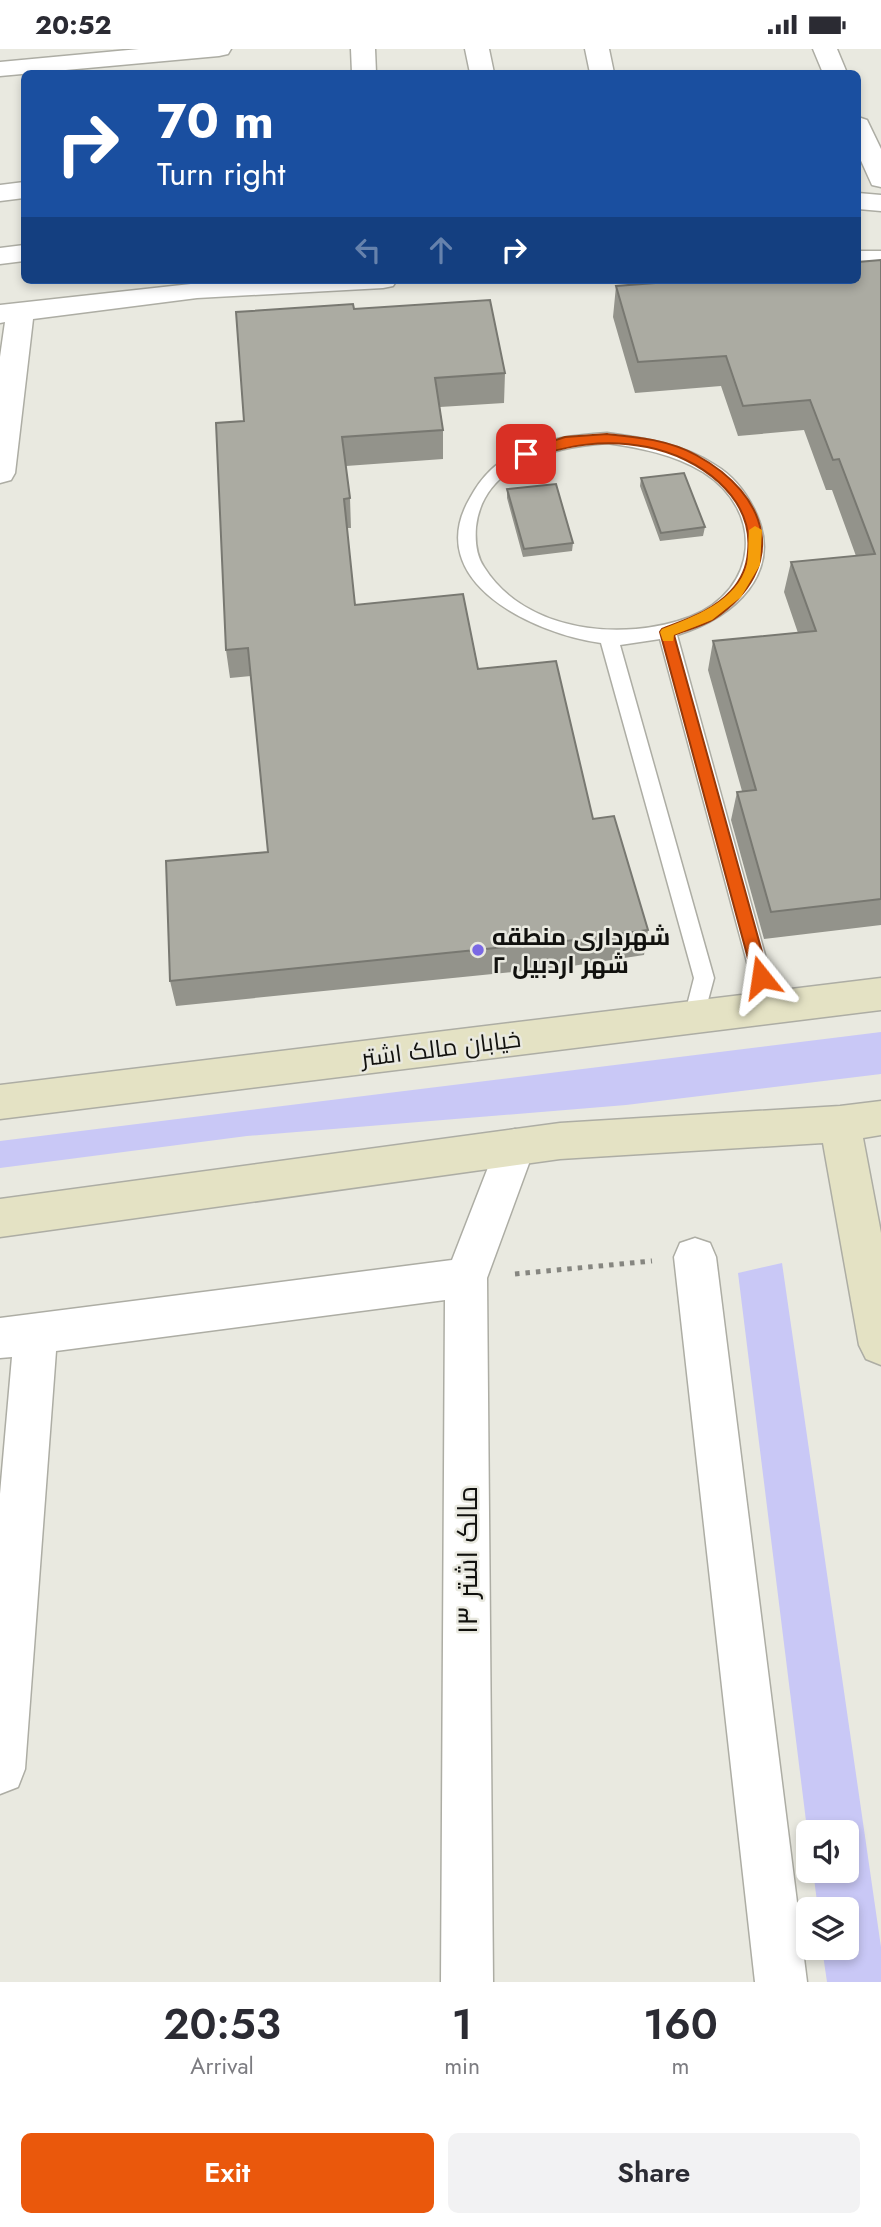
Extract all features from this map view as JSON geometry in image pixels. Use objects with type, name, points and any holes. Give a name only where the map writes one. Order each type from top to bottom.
[{"type":"main road","name":"خیابان مالک اشتر","points":[[0,1102],[881,994]]},
{"type":"main road","points":[[0,1218],[560,1141],[840,1124],[881,1118]]},
{"type":"main road","points":[[840,1124],[881,1345]]},
{"type":"street","points":[[363,49],[363,70]]},
{"type":"street","points":[[477,49],[481,70]]},
{"type":"street","points":[[597,49],[601,70]]},
{"type":"street","points":[[825,49],[834,70]]},
{"type":"street","points":[[0,69],[204,55]]},
{"type":"street","points":[[861,132],[881,179]]},
{"type":"street","points":[[0,193],[21,190]]},
{"type":"street","points":[[861,201],[881,203]]},
{"type":"street","points":[[0,256],[21,253]]},
{"type":"street","points":[[861,259],[881,259]]},
{"type":"street","points":[[0,473],[10,313],[197,290],[309,284]]},
{"type":"street","name":"مالک اشتر ۱۳","points":[[467,1982],[467,1279],[515,1147]]},
{"type":"street","points":[[695,1257],[781,1982]]},
{"type":"street","points":[[0,1769],[18,1336],[467,1279]]},
{"type":"lane","points":[[607,438],[650,443],[690,457],[723,477],[746,504],[757,534],[754,565],[737,594],[707,617],[667,632],[608,638],[562,631],[521,613],[490,589],[470,560],[465,529],[474,499],[495,473],[526,454],[565,442],[607,438]]},
{"type":"lane","points":[[667,632],[761,977],[787,1006]]},
{"type":"lane","points":[[608,638],[704,978],[695,1017]]},
{"type":"path","points":[[467,1279],[695,1257]]},
{"type":"shaded area","points":[[881,1032],[881,1074],[626,1105],[247,1136],[0,1168],[0,1141]]},
{"type":"shaded area","points":[[782,1263],[881,1947],[881,1982],[827,1982],[824,1960],[859,1960],[859,1897],[816,1897],[815,1883],[859,1883],[859,1820],[806,1820],[738,1273]]},
{"type":"building","points":[[881,260],[881,899],[771,912],[737,792],[756,790],[713,641],[816,631],[791,562],[875,554],[839,459],[833,460],[810,400],[743,406],[726,356],[638,362],[616,286],[861,284],[861,262]]},
{"type":"building","points":[[490,300],[505,373],[435,378],[443,430],[342,437],[350,498],[344,499],[355,605],[463,594],[478,669],[556,661],[593,819],[614,816],[648,930],[575,940],[170,981],[166,861],[268,852],[248,648],[226,650],[216,423],[244,421],[236,312],[353,304],[354,309]]},
{"type":"building","points":[[684,473],[705,527],[661,533],[641,478]]},
{"type":"building","points":[[556,484],[573,543],[524,549],[507,489]]},
{"type":"slow traffic","points":[[668,638],[667,632],[707,617],[737,594],[754,565],[757,534],[755,530]]},
{"type":"place","name":"شهرداری منطقه ۲ شهر اردبیل","points":[[478,950]]},
{"type":"route","points":[[526,454],[565,442],[607,438],[650,443],[690,457],[723,477],[746,504],[757,534],[754,565],[737,594],[707,617],[667,632],[761,977]]}]
